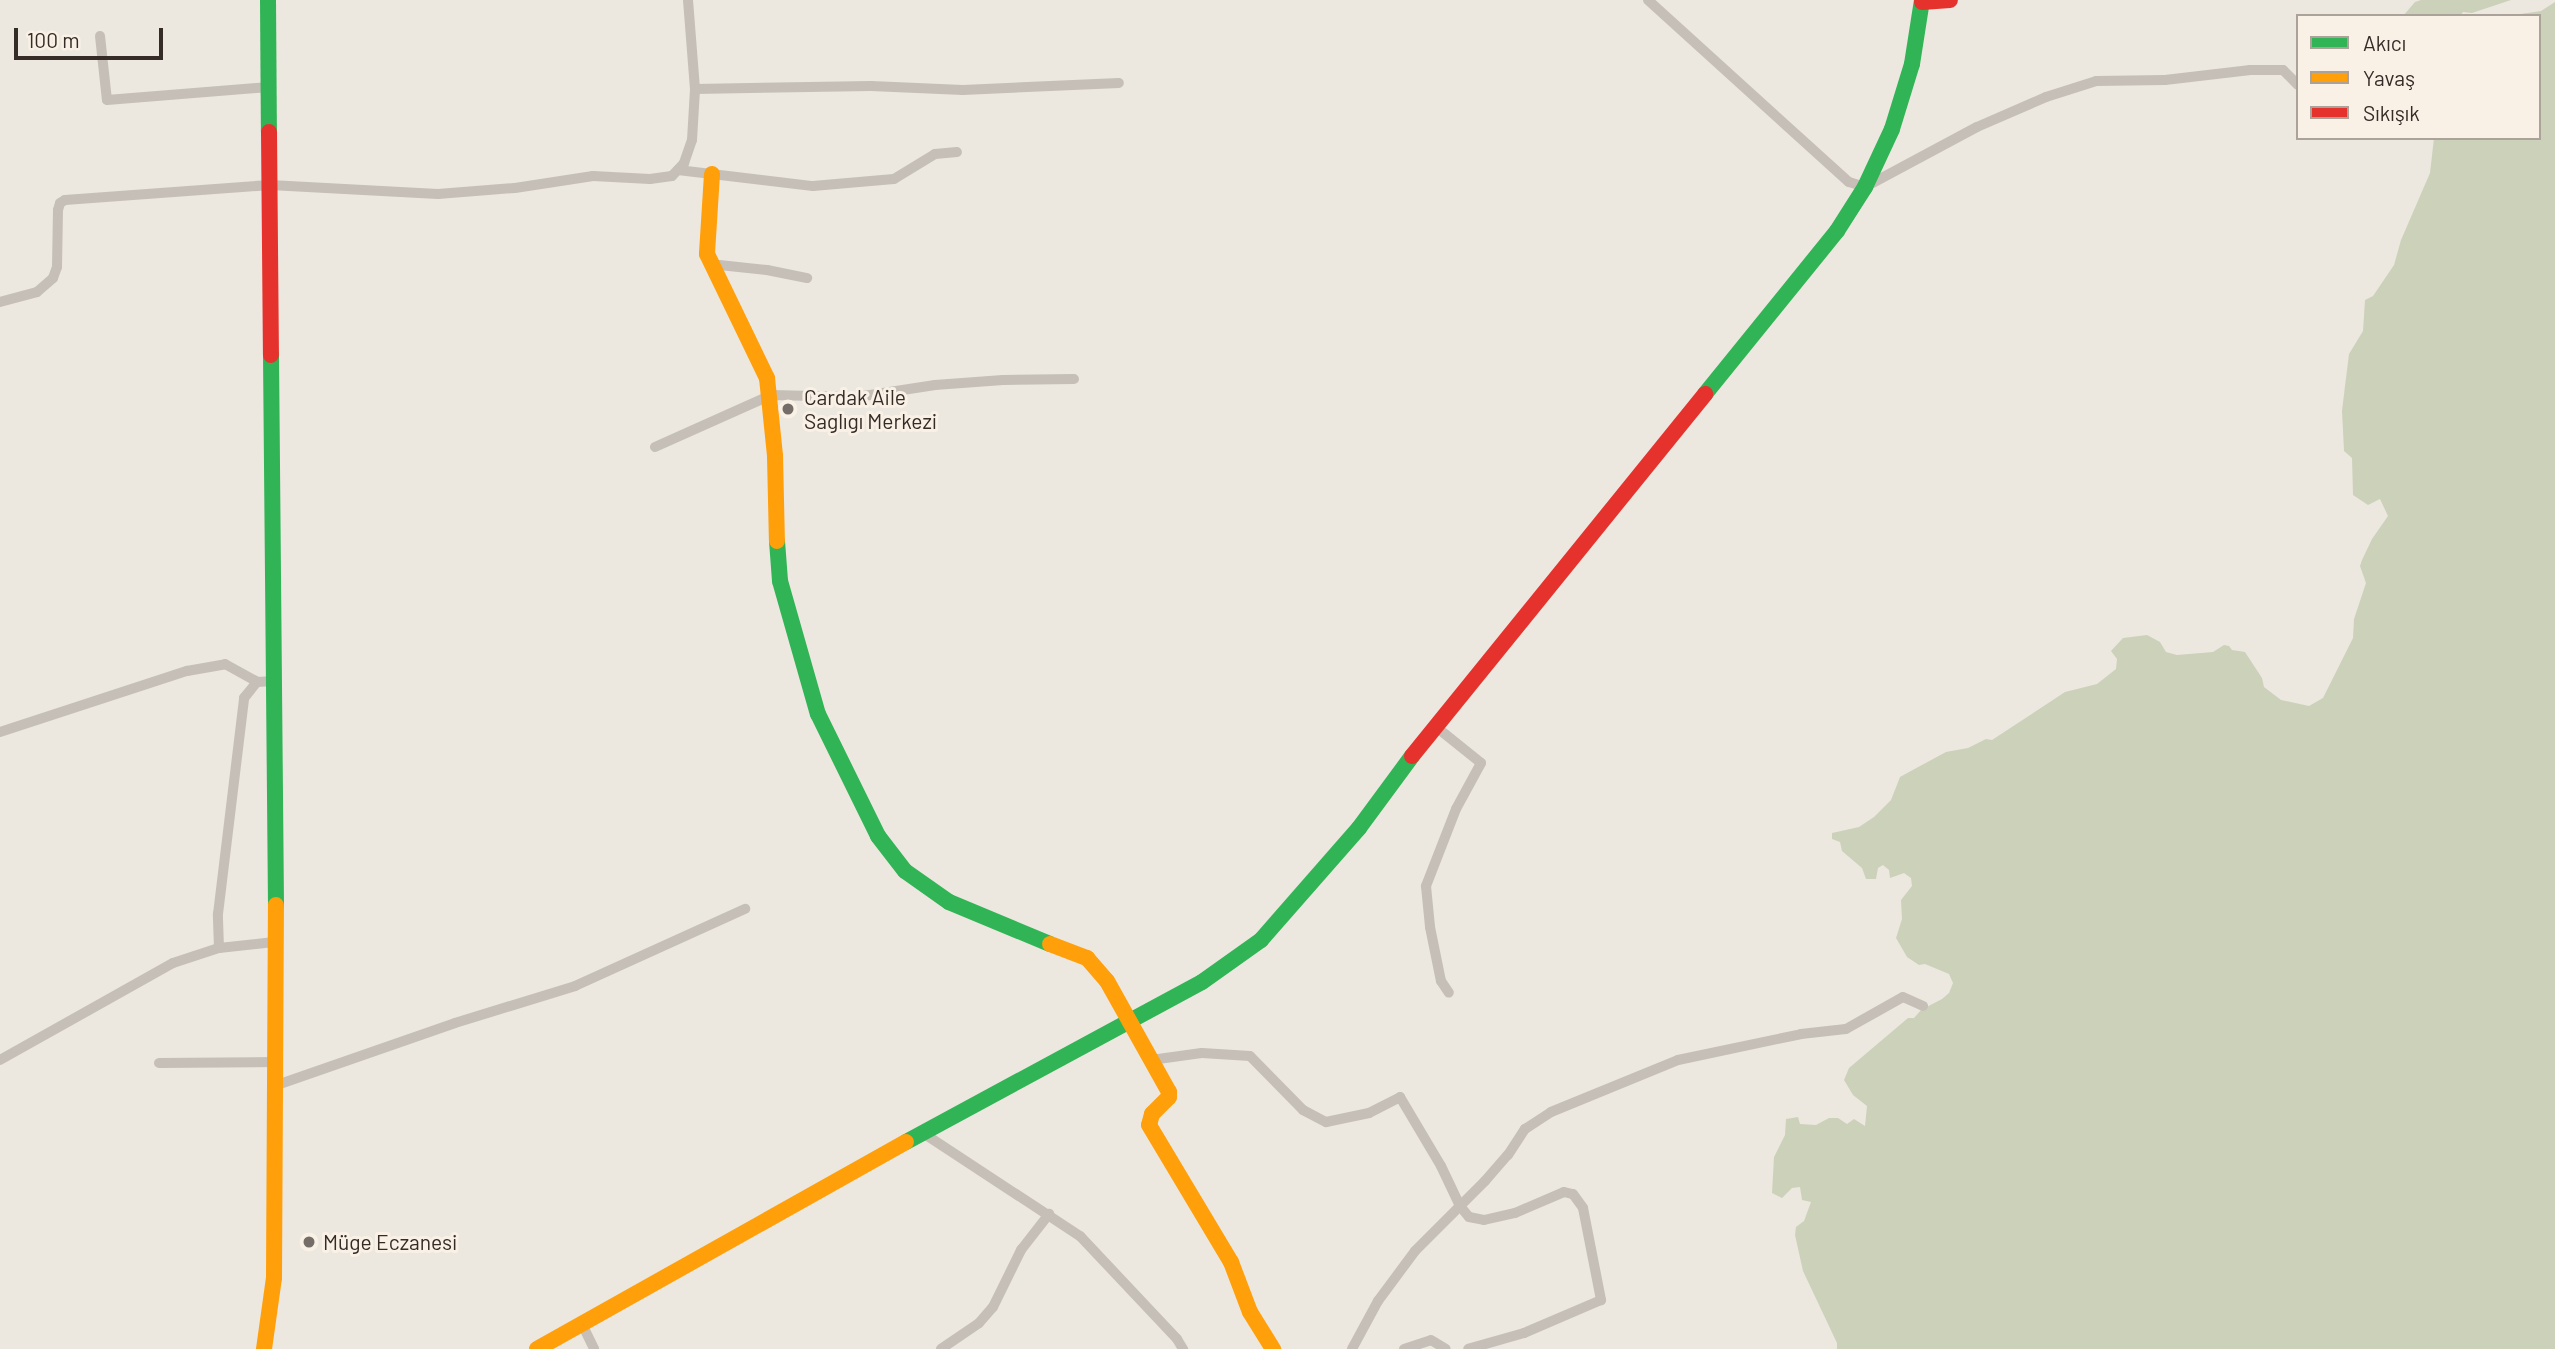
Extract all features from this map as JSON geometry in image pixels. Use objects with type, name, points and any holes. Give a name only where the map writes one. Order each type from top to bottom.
[{"type":"street","points":[[264,1349],[274,1278],[276,1085],[268,0]]},
{"type":"street","points":[[0,302],[37,292],[53,278],[57,267],[58,211],[60,203],[65,200],[270,185],[438,194],[515,188],[593,176],[660,179],[672,176],[690,152],[692,139],[695,89],[688,0]]},
{"type":"street","points":[[1648,0],[1849,182],[1865,187],[1977,127],[2046,97],[2096,81],[2165,80],[2250,70],[2283,70],[2296,83]]},
{"type":"street","points":[[537,1349],[923,1133],[1202,982],[1261,940],[1359,828],[1435,726],[1837,231],[1865,187],[1892,129],[1912,64],[1922,1],[1950,0]]},
{"type":"street","points":[[100,36],[107,100],[268,87]]},
{"type":"street","points":[[695,89],[871,86],[963,90],[1119,83]]},
{"type":"street","points":[[678,170],[813,186],[894,179],[935,154],[957,152]]},
{"type":"street","points":[[712,174],[707,254],[767,378],[771,396],[776,542],[785,607],[818,714],[878,836],[905,871],[949,902],[1008,929],[1087,958],[1107,981],[1169,1097],[1152,1114],[1149,1125],[1231,1262],[1250,1312],[1273,1349]]},
{"type":"street","points":[[710,264],[767,270],[807,278]]},
{"type":"street","points":[[655,447],[771,396],[857,397],[948,384],[1074,380]]},
{"type":"street","points":[[0,732],[187,671],[225,664],[257,682],[274,681]]},
{"type":"street","points":[[219,948],[218,914],[244,698],[257,682]]},
{"type":"street","points":[[1435,726],[1481,763],[1456,809],[1426,886],[1430,928],[1441,981],[1449,993]]},
{"type":"street","points":[[276,1085],[455,1023],[575,986],[745,909]]},
{"type":"street","points":[[0,1060],[173,962],[219,948],[274,942]]},
{"type":"street","points":[[1352,1349],[1378,1301],[1415,1251],[1508,1155],[1525,1129],[1551,1112],[1678,1060],[1801,1034],[1846,1030],[1903,997],[1923,1006]]},
{"type":"street","points":[[1151,1060],[1202,1053],[1250,1056],[1303,1110],[1326,1122],[1369,1113],[1400,1097],[1441,1166],[1460,1206],[1469,1217],[1484,1220],[1515,1213],[1564,1192],[1573,1194],[1583,1208],[1601,1300],[1587,1309],[1524,1333],[1468,1349]]},
{"type":"street","points":[[159,1063],[276,1062]]},
{"type":"street","points":[[923,1133],[1049,1214],[1095,1249],[1177,1339],[1183,1349]]},
{"type":"street","points":[[941,1349],[979,1323],[993,1307],[1021,1250],[1049,1214]]},
{"type":"street","points":[[581,1322],[594,1349]]},
{"type":"street","points":[[1404,1349],[1431,1340],[1446,1349]]},
{"type":"green space","points":[[2511,0],[2472,13],[2405,14],[2415,2]]},
{"type":"green space","points":[[2555,2],[2555,1349],[1837,1349],[1837,1343],[1803,1271],[1795,1235],[1796,1227],[1804,1221],[1811,1202],[1802,1200],[1800,1187],[1792,1188],[1782,1198],[1772,1193],[1774,1157],[1785,1135],[1786,1119],[1798,1117],[1800,1124],[1816,1125],[1829,1118],[1838,1118],[1847,1124],[1854,1119],[1865,1126],[1867,1106],[1853,1095],[1844,1080],[1849,1068],[1908,1018],[1914,1018],[1921,1010],[1942,999],[1949,993],[1953,983],[1949,974],[1925,964],[1919,965],[1907,957],[1896,938],[1902,919],[1901,900],[1912,886],[1911,878],[1904,873],[1890,878],[1889,870],[1883,865],[1878,868],[1876,879],[1866,879],[1862,868],[1842,851],[1840,842],[1832,839],[1832,833],[1859,827],[1874,817],[1891,800],[1900,777],[1946,752],[1968,748],[1986,739],[1992,740],[2065,692],[2097,684],[2116,669],[2117,659],[2111,651],[2123,638],[2147,635],[2160,642],[2166,652],[2177,655],[2213,652],[2224,645],[2229,646],[2232,650],[2245,652],[2262,678],[2264,687],[2281,700],[2309,706],[2323,698],[2353,638],[2354,619],[2366,583],[2360,566],[2362,560],[2388,516],[2380,499],[2368,505],[2353,495],[2352,458],[2344,451],[2342,411],[2349,354],[2363,331],[2365,300],[2373,296],[2394,265],[2401,240],[2430,173],[2434,140],[2541,140],[2541,14],[2521,14],[2541,11]]},
{"type":"traffic: fast","points":[[268,0],[269,132]]},
{"type":"traffic: fast","points":[[1705,394],[1837,231],[1865,187],[1892,129],[1912,64],[1922,0]]},
{"type":"traffic: fast","points":[[271,355],[276,905]]},
{"type":"traffic: fast","points":[[777,541],[780,581],[818,714],[878,836],[905,871],[949,902],[1050,944]]},
{"type":"traffic: fast","points":[[906,1142],[1202,982],[1261,940],[1359,828],[1412,756]]},
{"type":"traffic: slow","points":[[712,174],[707,254],[767,378],[775,456],[777,541]]},
{"type":"traffic: slow","points":[[264,1349],[274,1278],[276,905]]},
{"type":"traffic: slow","points":[[1050,944],[1087,958],[1107,981],[1169,1092],[1169,1097],[1152,1114],[1149,1125],[1231,1262],[1250,1312],[1273,1349]]},
{"type":"traffic: slow","points":[[537,1349],[906,1142]]},
{"type":"traffic: jam","points":[[1922,2],[1950,0]]},
{"type":"traffic: jam","points":[[269,132],[271,355]]},
{"type":"traffic: jam","points":[[1412,756],[1705,394]]},
{"type":"place","name":"Cardak Aile Saglıgı Merkezi","points":[[788,409]]},
{"type":"place","name":"Müge Eczanesi","points":[[309,1242]]}]
